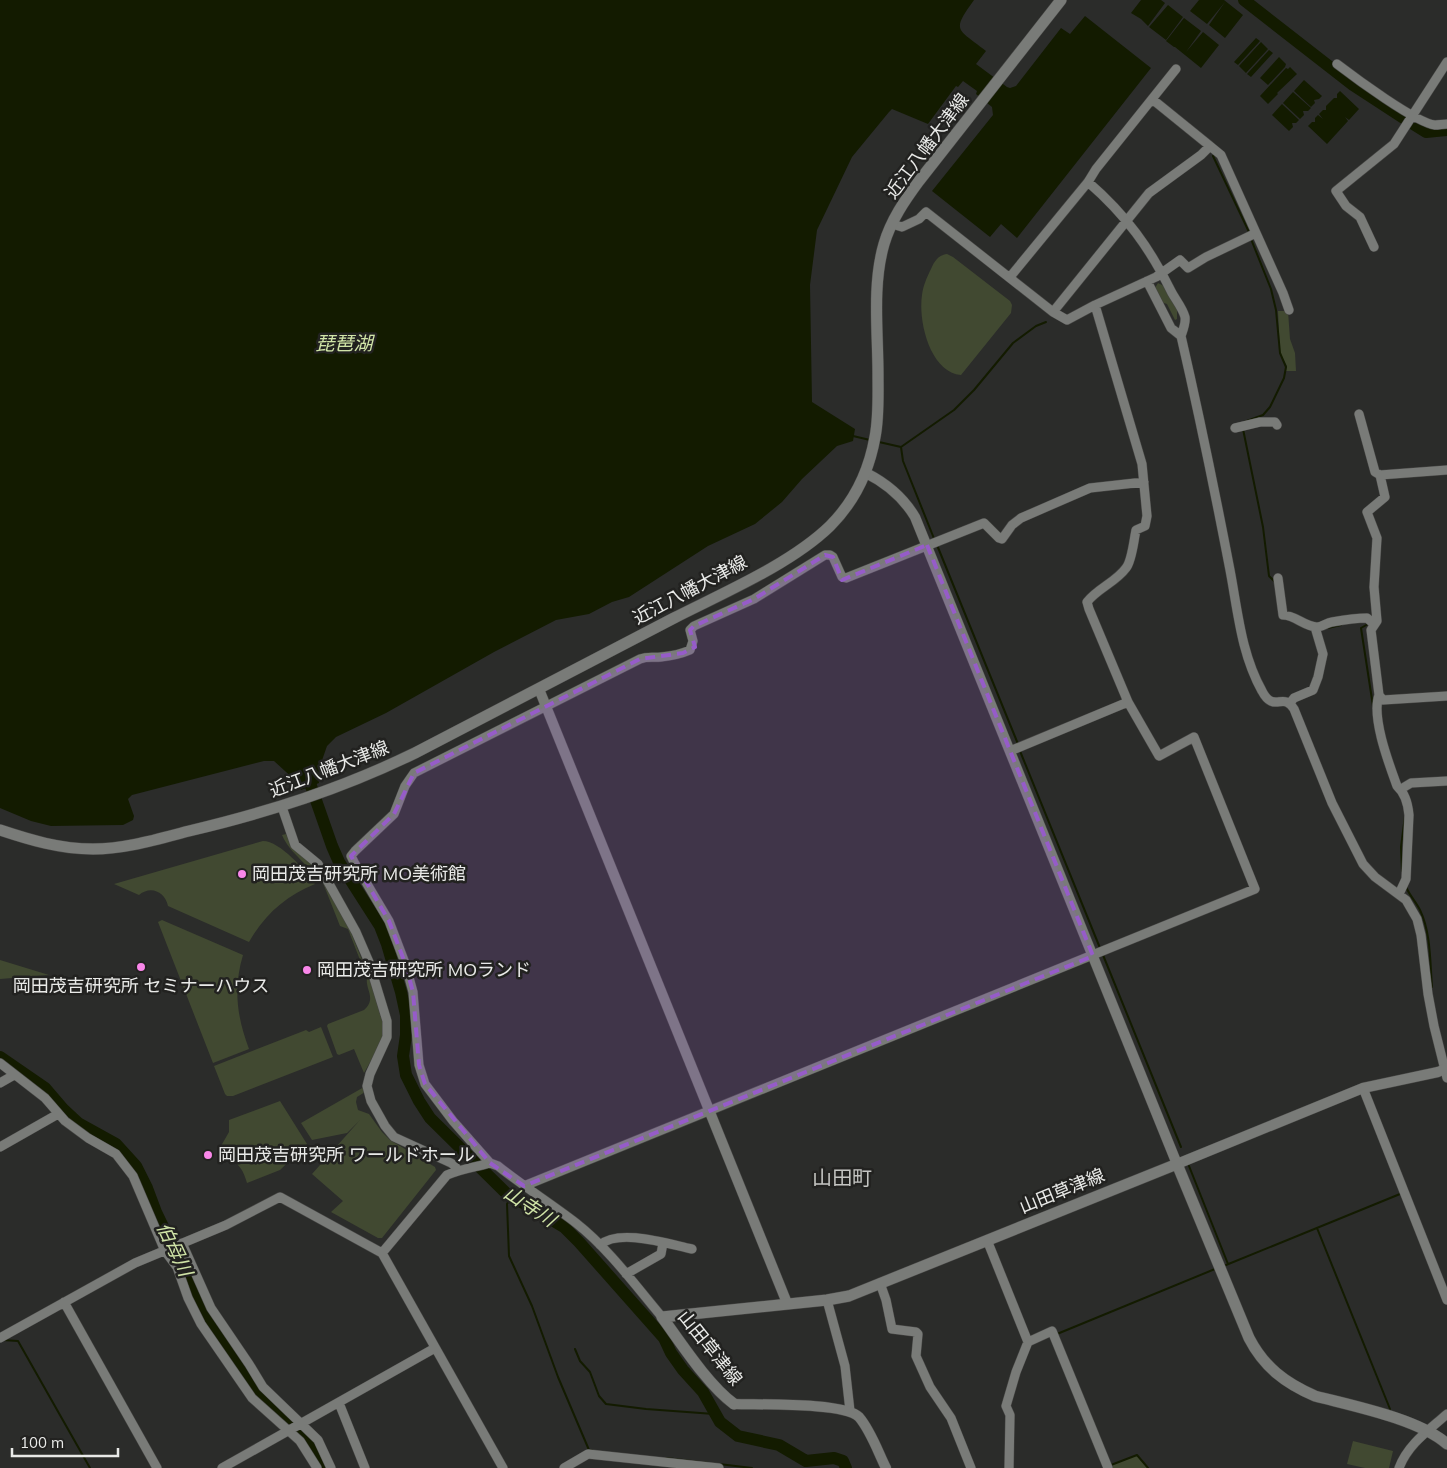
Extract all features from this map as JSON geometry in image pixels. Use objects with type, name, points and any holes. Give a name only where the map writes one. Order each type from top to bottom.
[{"type":"main road","name":"近江八幡大津線","points":[[0,830],[32,841],[61,847],[112,848],[236,820],[325,793],[391,765],[744,582],[794,554],[822,533],[839,516],[857,491],[866,473],[875,441],[878,400],[878,280],[882,254],[892,224],[908,195],[1061,0]]},
{"type":"main road","name":"山田草津線","points":[[734,1404],[724,1396],[690,1356],[662,1317],[827,1300],[849,1296],[1177,1164]]},
{"type":"main road","points":[[1177,1164],[1254,1349],[1266,1364],[1284,1380],[1309,1393],[1428,1431],[1438,1436],[1447,1444]]},
{"type":"street","points":[[1374,247],[1360,218],[1346,206],[1336,191],[1388,149],[1406,126],[1447,62]]},
{"type":"street","points":[[1337,64],[1356,79],[1412,116],[1434,125],[1447,124]]},
{"type":"street","points":[[1010,277],[1088,182],[1176,69]]},
{"type":"street","points":[[1152,100],[1221,154],[1283,292],[1289,310]]},
{"type":"street","points":[[1053,312],[1126,219],[1149,193],[1201,155],[1210,146]]},
{"type":"street","points":[[1088,182],[1111,202],[1126,219],[1162,272],[1185,317],[1184,327],[1180,336]]},
{"type":"street","points":[[892,224],[902,227],[920,219],[926,212],[1053,312],[1066,320],[1095,304],[1147,281],[1180,260],[1188,268],[1206,256],[1256,233]]},
{"type":"street","points":[[866,473],[881,480],[903,500],[933,542],[1099,953],[1177,1164],[1363,1088],[1446,1072],[1428,994],[1422,935],[1410,905],[1399,894],[1375,877],[1363,864],[1332,803],[1294,709],[1287,701],[1272,702],[1264,695],[1246,654],[1215,490],[1180,336],[1171,328],[1147,281]]},
{"type":"street","points":[[524,1186],[1255,889],[1194,736],[1159,756],[1128,702],[1087,602],[1127,567],[1136,530],[1146,526],[1147,516],[1142,464],[1095,304]]},
{"type":"street","points":[[1359,414],[1374,472],[1380,475],[1447,470]]},
{"type":"street","points":[[1235,428],[1260,422],[1275,422],[1277,425]]},
{"type":"street","points":[[1380,475],[1385,497],[1365,510],[1377,538],[1374,587],[1377,621],[1371,630],[1379,696],[1376,703],[1384,749],[1397,786],[1401,789],[1408,804],[1409,815],[1406,879],[1399,894]]},
{"type":"street","points":[[662,1317],[600,1245],[576,1224],[498,1166],[488,1163],[425,1084],[419,1065],[413,992],[405,963],[389,921],[351,856],[394,814],[405,786],[414,772],[640,659],[647,656],[659,658],[690,650],[693,642],[690,630],[694,626],[754,599],[826,555],[833,557],[842,577],[846,578],[984,523],[1002,539],[1012,525],[1021,518],[1081,491],[1098,486],[1144,482]]},
{"type":"street","points":[[1278,578],[1283,615],[1292,616],[1315,627],[1331,622],[1360,618],[1367,618],[1374,624]]},
{"type":"street","points":[[1290,703],[1294,698],[1313,690],[1318,677],[1323,654],[1315,627]]},
{"type":"street","points":[[539,689],[788,1303]]},
{"type":"street","points":[[1379,696],[1383,700],[1447,696]]},
{"type":"street","points":[[1016,748],[1128,702]]},
{"type":"street","points":[[1401,789],[1410,784],[1447,781]]},
{"type":"street","points":[[282,807],[296,845],[318,864],[356,932],[387,1021],[387,1037],[370,1074],[368,1086],[371,1101],[385,1126],[394,1137],[451,1163],[458,1171]]},
{"type":"street","points":[[0,1063],[45,1098],[58,1114],[88,1138],[116,1154],[133,1176],[165,1250],[178,1267],[188,1298],[200,1324],[252,1398],[294,1427],[310,1430],[318,1440],[331,1468]]},
{"type":"street","points":[[0,1083],[14,1075]]},
{"type":"street","points":[[1363,1088],[1447,1300]]},
{"type":"street","points":[[0,1147],[58,1114]]},
{"type":"street","points":[[382,1253],[447,1175],[488,1163]]},
{"type":"street","points":[[2,1336],[135,1262],[226,1224],[280,1197],[382,1253],[503,1468]]},
{"type":"street","points":[[600,1245],[608,1239],[628,1238],[692,1249]]},
{"type":"street","points":[[987,1240],[1028,1342]]},
{"type":"street","points":[[182,1243],[211,1308],[263,1387],[294,1427],[316,1468]]},
{"type":"street","points":[[626,1274],[661,1254],[663,1243]]},
{"type":"street","points":[[880,1283],[886,1300],[892,1329],[916,1332],[918,1334],[916,1356],[930,1387],[950,1418],[971,1468]]},
{"type":"street","points":[[827,1300],[845,1366],[850,1411]]},
{"type":"street","points":[[64,1302],[157,1468]]},
{"type":"street","points":[[1009,1468],[1010,1415],[1006,1406],[1016,1372],[1028,1342],[1052,1331],[1108,1468]]},
{"type":"street","points":[[222,1468],[435,1348]]},
{"type":"street","points":[[339,1403],[365,1468]]},
{"type":"street","points":[[734,1404],[850,1411],[860,1419],[870,1434],[886,1468]]},
{"type":"street","points":[[1400,1468],[1411,1446],[1447,1414]]},
{"type":"street","points":[[564,1468],[588,1454],[719,1468]]},
{"type":"highlighted area","points":[[927,545],[1093,956],[524,1186],[490,1163],[425,1084],[419,1065],[413,992],[405,963],[389,921],[351,856],[394,814],[414,773],[640,659],[683,653],[695,647],[690,630],[694,626],[754,599],[825,555],[833,557],[842,580]]},
{"type":"shaded area","points":[[947,254],[1010,301],[1012,305],[1011,313],[961,375],[950,372],[941,365],[934,355],[928,344],[922,318],[921,306],[925,282],[935,261]]},
{"type":"shaded area","points":[[1158,283],[1164,286],[1177,310],[1177,319],[1175,320],[1167,304],[1161,302],[1155,288]]},
{"type":"shaded area","points":[[1278,311],[1288,311],[1290,339],[1295,353],[1296,371],[1286,371],[1287,366],[1280,353]]},
{"type":"shaded area","points":[[286,834],[292,847],[315,867],[348,925],[369,977],[383,1024],[383,1032],[382,1041],[364,1073],[354,1049],[339,1055],[337,1054],[327,1026],[364,1010],[368,1006],[370,998],[367,978],[348,929],[340,926],[323,883],[290,848],[282,835]]},
{"type":"shaded area","points":[[263,841],[270,842],[285,851],[315,884],[295,894],[277,907],[262,923],[249,942],[168,906],[164,897],[153,890],[139,895],[114,884]]},
{"type":"shaded area","points":[[162,920],[243,955],[237,991],[239,1014],[249,1049],[213,1063],[158,922]]},
{"type":"shaded area","points":[[0,960],[49,975],[0,979]]},
{"type":"shaded area","points":[[321,1027],[333,1057],[233,1096],[225,1094],[214,1066],[306,1030],[309,1032]]},
{"type":"shaded area","points":[[364,1087],[365,1092],[357,1097],[358,1110],[369,1114],[390,1140],[435,1167],[436,1170],[382,1238],[378,1238],[331,1212],[343,1201],[312,1174],[360,1120],[347,1133],[312,1140],[301,1123]]},
{"type":"shaded area","points":[[280,1101],[307,1144],[280,1170],[247,1183],[238,1165],[226,1159],[221,1146],[229,1132],[229,1120]]},
{"type":"shaded area","points":[[1353,1441],[1393,1451],[1389,1468],[1365,1468],[1347,1464]]},
{"type":"shaded area","points":[[1138,1455],[1148,1468],[1111,1468],[1111,1465]]},
{"type":"water","name":"琵琶湖","points":[[0,0],[974,0],[962,18],[960,29],[986,51],[976,64],[1007,87],[1016,86],[1061,28],[1070,34],[1085,16],[1151,68],[1017,238],[1001,224],[990,237],[932,191],[993,115],[992,107],[976,94],[977,91],[963,81],[958,87],[956,86],[928,124],[892,109],[889,112],[852,157],[817,230],[810,285],[812,402],[855,429],[853,441],[837,446],[802,479],[782,502],[755,524],[708,546],[629,597],[612,602],[589,614],[556,620],[494,652],[386,713],[336,737],[327,746],[319,769],[319,783],[301,790],[297,782],[274,761],[264,761],[132,795],[128,799],[134,816],[133,820],[123,825],[51,826],[31,821],[0,808]]},
{"type":"water","points":[[1141,0],[1161,0],[1165,3],[1148,26],[1131,13]]},
{"type":"water","points":[[1199,0],[1224,0],[1243,15],[1225,38],[1209,25],[1225,2],[1207,24],[1190,11]]},
{"type":"water","points":[[1168,5],[1183,17],[1166,40],[1149,27]]},
{"type":"water","points":[[1184,18],[1201,31],[1186,52],[1203,32],[1219,45],[1201,68],[1166,41]]},
{"type":"water","points":[[1256,38],[1260,41],[1238,65],[1234,62]]},
{"type":"water","points":[[1261,42],[1268,49],[1246,73],[1239,66]]},
{"type":"water","points":[[1269,50],[1273,53],[1251,77],[1247,74]]},
{"type":"water","points":[[1279,57],[1286,64],[1285,67],[1268,85],[1260,78]]},
{"type":"water","points":[[1290,67],[1297,74],[1268,104],[1260,96],[1286,68]]},
{"type":"water","points":[[1304,80],[1322,96],[1314,100],[1315,103],[1311,107],[1294,91]]},
{"type":"water","points":[[1340,91],[1359,109],[1349,120],[1345,117],[1348,121],[1327,144],[1308,126],[1315,122],[1315,118],[1318,115],[1323,119],[1319,114],[1326,110],[1326,106],[1334,98],[1337,98],[1337,94]]},
{"type":"water","points":[[1293,92],[1311,108],[1308,111],[1303,111],[1304,115],[1300,119],[1283,103]]},
{"type":"water","points":[[1282,104],[1299,120],[1296,123],[1292,123],[1293,127],[1289,131],[1272,115]]},
{"type":"waterway","points":[[1244,0],[1353,85],[1402,117],[1426,132],[1447,130]]},
{"type":"waterway","points":[[1213,156],[1249,232]]},
{"type":"waterway","points":[[1244,422],[1263,415],[1270,407],[1284,378],[1286,367],[1280,353],[1276,310],[1271,289],[1251,239]]},
{"type":"waterway","points":[[901,447],[954,410],[974,390],[1013,343],[1036,326],[1046,322]]},
{"type":"waterway","points":[[1243,429],[1263,527],[1269,576],[1275,582]]},
{"type":"waterway","points":[[853,436],[870,440]]},
{"type":"waterway","points":[[879,442],[901,447]]},
{"type":"waterway","points":[[901,447],[903,461],[935,541]]},
{"type":"waterway","points":[[937,545],[1018,744]]},
{"type":"waterway","points":[[1368,624],[1361,628],[1373,706]]},
{"type":"waterway","points":[[1328,628],[1341,625]]},
{"type":"waterway","points":[[1020,751],[1100,948]]},
{"type":"waterway","name":"山寺川","points":[[302,773],[311,786],[339,862],[380,926],[387,944],[406,1015],[403,1056],[406,1075],[430,1118],[509,1196],[564,1227],[579,1242],[664,1338],[671,1353],[683,1370],[703,1392],[720,1422],[738,1436],[779,1445],[806,1461],[834,1458],[843,1461],[846,1468]]},
{"type":"waterway","points":[[1402,871],[1401,847],[1405,816]]},
{"type":"waterway","points":[[1406,887],[1424,919],[1429,948],[1432,987]]},
{"type":"waterway","points":[[1103,955],[1181,1147]]},
{"type":"waterway","name":"伯母川","points":[[0,1057],[45,1088],[78,1123],[116,1144],[136,1166],[170,1241],[184,1263],[203,1312],[262,1399],[311,1445],[323,1468]]},
{"type":"waterway","points":[[1189,1166],[1228,1264]]},
{"type":"waterway","points":[[1226,1265],[1400,1194]]},
{"type":"waterway","points":[[511,1197],[507,1204],[509,1256],[532,1306],[558,1377],[589,1450],[592,1450]]},
{"type":"waterway","points":[[1317,1228],[1390,1409]]},
{"type":"waterway","points":[[1057,1334],[1215,1269]]},
{"type":"waterway","points":[[2,1340],[18,1341],[90,1468]]},
{"type":"waterway","points":[[575,1349],[580,1361],[590,1372],[599,1396],[606,1404],[714,1414]]},
{"type":"waterway","points":[[1111,1465],[1137,1455],[1148,1468]]},
{"type":"waterway","points":[[666,1458],[709,1463]]},
{"type":"waterway","points":[[719,1464],[752,1468]]},
{"type":"place","name":"岡田茂吉研究所 MO美術館","points":[[242,874]]},
{"type":"place","name":"岡田茂吉研究所 セミナーハウス","points":[[141,967]]},
{"type":"place","name":"岡田茂吉研究所 MOランド","points":[[307,970]]},
{"type":"place","name":"岡田茂吉研究所 ワールドホール","points":[[208,1155]]},
{"type":"district","name":"山田町","points":[[842,1178]]}]
